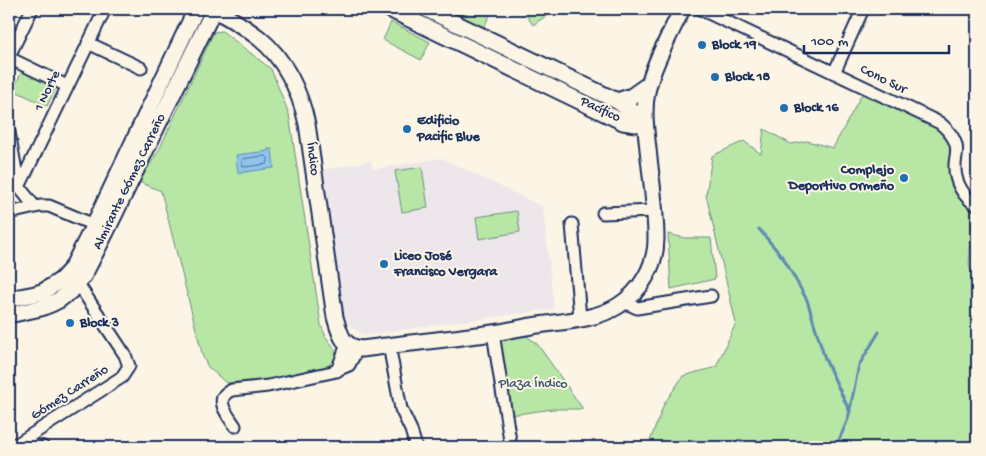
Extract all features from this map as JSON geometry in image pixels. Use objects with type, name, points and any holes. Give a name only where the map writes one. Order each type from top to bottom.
[{"type":"street","points":[[32,9],[9,57],[67,86]]},
{"type":"street","name":"Almirante Gómez Carreño","points":[[9,299],[35,294],[53,286],[67,274],[76,261],[196,9]]},
{"type":"street","name":"Almirante Gómez Carreño","points":[[9,314],[41,308],[51,304],[66,295],[78,284],[103,238],[214,9]]},
{"type":"street","name":"Índico","points":[[214,9],[259,38],[269,48],[286,71],[299,96],[307,124],[335,317],[340,335],[353,346]]},
{"type":"street","name":"Pacífico","points":[[389,9],[623,122],[636,124],[645,121]]},
{"type":"street","name":"Pacífico","points":[[426,9],[617,101],[645,121]]},
{"type":"street","points":[[236,426],[225,410],[222,401],[227,392],[268,386],[337,371],[353,346],[389,345],[493,333],[600,314],[624,302],[638,288],[652,264],[656,238],[645,121],[647,94],[653,73],[682,9]]},
{"type":"street","name":"Cono Sur","points":[[700,9],[935,120],[945,127],[956,144],[955,170],[958,183],[969,199],[977,205]]},
{"type":"street","points":[[834,73],[863,9]]},
{"type":"street","name":"1 Norte","points":[[20,187],[88,43],[100,10]]},
{"type":"street","points":[[88,43],[140,68]]},
{"type":"street","points":[[617,101],[632,96],[649,84]]},
{"type":"street","points":[[623,122],[649,154]]},
{"type":"street","points":[[9,132],[20,187],[35,207]]},
{"type":"street","points":[[9,213],[35,207],[54,207],[94,225]]},
{"type":"street","points":[[603,213],[654,211]]},
{"type":"street","points":[[572,224],[580,318]]},
{"type":"street","name":"Gómez Carreño","points":[[13,444],[122,376],[129,366],[125,355],[78,284]]},
{"type":"street","points":[[624,302],[637,308],[710,296]]},
{"type":"street","points":[[493,333],[511,447]]},
{"type":"street","points":[[389,345],[401,409],[411,430],[416,447]]},
{"type":"street","points":[[13,444],[43,447]]},
{"type":"shaded area","points":[[442,158],[543,207],[554,309],[364,336],[350,326],[344,315],[322,170],[371,161],[373,169]]},
{"type":"green space","points":[[439,9],[493,9],[483,29]]},
{"type":"green space","points":[[522,9],[556,9],[533,25]]},
{"type":"green space","points":[[391,22],[430,42],[421,60],[383,40]]},
{"type":"green space","points":[[222,31],[271,69],[289,114],[321,325],[326,337],[335,349],[336,357],[328,366],[271,380],[226,383],[208,367],[203,357],[161,191],[139,182],[159,150],[214,32]]},
{"type":"green space","points":[[23,69],[57,86],[47,106],[13,90]]},
{"type":"green space","points":[[862,94],[933,126],[947,138],[953,187],[972,213],[969,267],[977,272],[977,447],[650,447],[650,441],[664,404],[683,376],[716,367],[736,323],[706,195],[712,156],[744,141],[761,154],[764,129],[791,144],[807,141],[833,148]]},
{"type":"green space","points":[[422,167],[428,208],[402,212],[395,171]]},
{"type":"green space","points":[[517,211],[520,232],[479,239],[476,217]]},
{"type":"green space","points":[[668,234],[685,238],[711,238],[715,279],[671,289]]},
{"type":"green space","name":"Plaza Índico","points":[[527,336],[538,345],[583,409],[553,409],[510,415],[499,340]]},
{"type":"water","points":[[268,149],[272,149],[274,168],[238,173],[236,155],[268,151]]},
{"type":"waterway","points":[[759,229],[784,259],[807,300],[825,359],[850,412]]},
{"type":"waterway","points":[[836,447],[848,419],[859,365],[879,332]]},
{"type":"place","name":"Block 19","points":[[702,45]]},
{"type":"place","name":"Block 18","points":[[715,77]]},
{"type":"place","name":"Block 16","points":[[784,108]]},
{"type":"place","name":"Edificio Pacific Blue","points":[[407,129]]},
{"type":"place","name":"Complejo Deportivo Ormeño","points":[[904,178]]},
{"type":"place","name":"Liceo José Francisco Vergara","points":[[384,264]]},
{"type":"place","name":"Block 3","points":[[70,323]]}]
